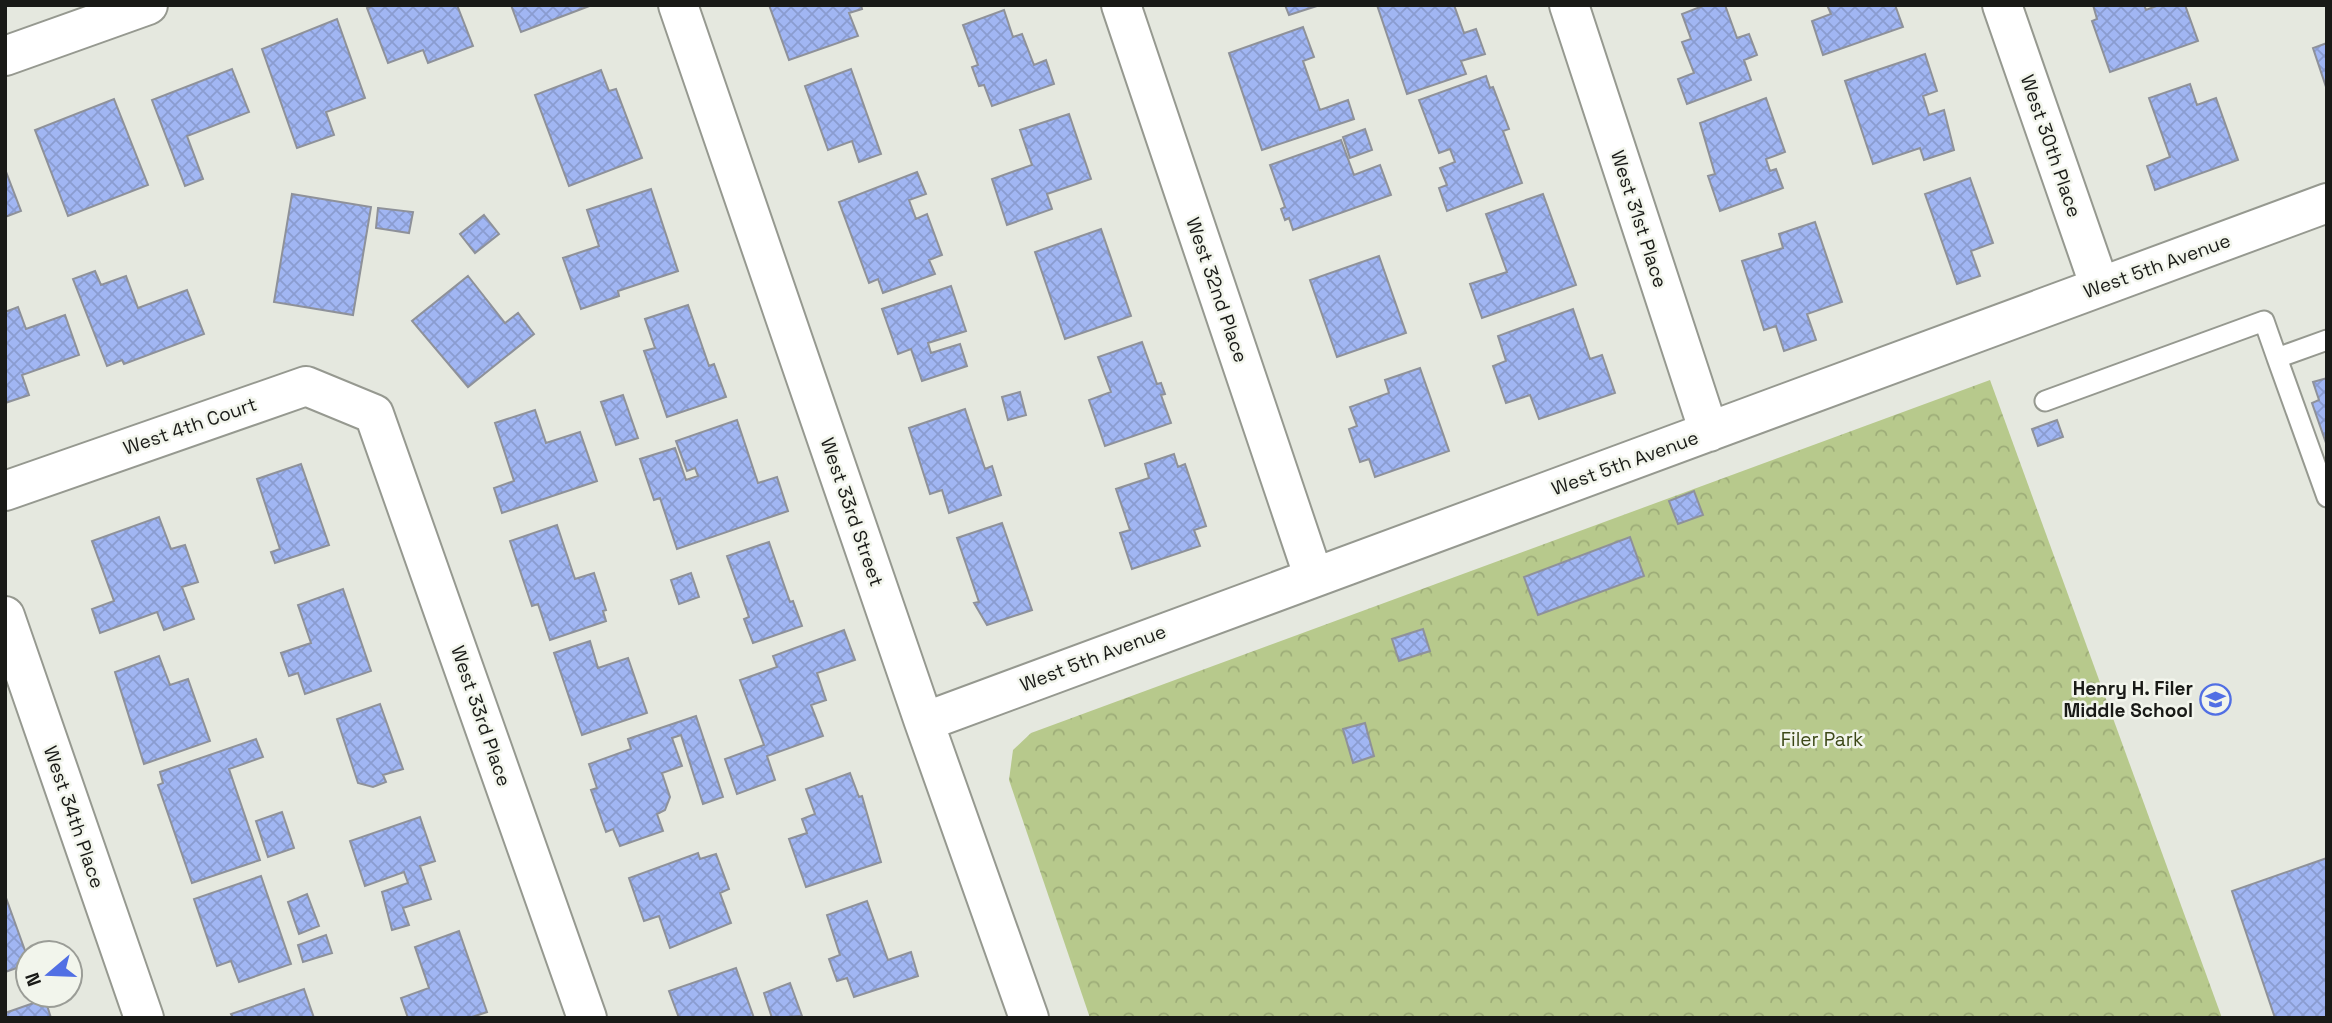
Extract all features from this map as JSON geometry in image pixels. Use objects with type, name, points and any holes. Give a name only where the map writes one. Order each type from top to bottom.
[{"type":"street","points":[[5,56],[148,5]]},
{"type":"street","name":"West 33rd Street","points":[[678,5],[924,722],[1029,1018]]},
{"type":"street","name":"West 32nd Place","points":[[1121,5],[1313,575]]},
{"type":"street","name":"West 31st Place","points":[[1569,5],[1709,432]]},
{"type":"street","name":"West 30th Place","points":[[2002,5],[2101,287]]},
{"type":"street","name":"West 5th Avenue","points":[[924,722],[1313,575],[1709,432],[2327,203]]},
{"type":"street","name":"West 4th Court","points":[[5,491],[306,386],[374,414]]},
{"type":"street","name":"West 33rd Place","points":[[374,414],[587,1018]]},
{"type":"street","name":"West 34th Place","points":[[5,616],[144,1018]]},
{"type":"lane","points":[[2045,401],[2264,321],[2327,497]]},
{"type":"lane","points":[[2277,358],[2327,340]]},
{"type":"green space","name":"Filer Park","points":[[1990,380],[2222,1018],[1090,1018],[1009,780],[1013,750],[1031,733]]},
{"type":"building","points":[[374,5],[457,5],[473,46],[428,63],[423,50],[388,63],[367,8]]},
{"type":"building","points":[[511,5],[592,5],[521,32]]},
{"type":"building","points":[[769,5],[861,5],[862,9],[849,13],[858,36],[789,60]]},
{"type":"building","points":[[1285,5],[1320,5],[1289,15]]},
{"type":"building","points":[[1377,5],[1454,5],[1464,33],[1476,29],[1485,54],[1461,61],[1466,74],[1407,94]]},
{"type":"building","points":[[1705,5],[1725,5],[1737,38],[1749,34],[1757,55],[1744,60],[1751,80],[1687,104],[1678,79],[1694,73],[1682,42],[1691,39],[1682,14]]},
{"type":"building","points":[[1827,5],[1895,5],[1903,27],[1823,55],[1812,21],[1831,14]]},
{"type":"building","points":[[2093,5],[2144,5],[2146,10],[2159,5],[2185,5],[2198,41],[2110,72],[2092,21],[2097,19]]},
{"type":"building","points":[[1004,10],[1013,37],[1022,34],[1034,65],[1046,60],[1054,84],[992,106],[984,85],[979,86],[972,67],[978,65],[963,25]]},
{"type":"building","points":[[337,19],[365,98],[326,112],[334,135],[297,148],[262,49]]},
{"type":"building","points":[[1303,27],[1314,57],[1303,61],[1320,110],[1348,100],[1354,119],[1262,150],[1229,53]]},
{"type":"building","points":[[2327,43],[2327,90],[2313,48]]},
{"type":"building","points":[[1925,54],[1937,91],[1923,96],[1929,115],[1944,110],[1954,150],[1924,160],[1920,148],[1873,164],[1845,81]]},
{"type":"building","points":[[232,69],[249,112],[187,136],[203,179],[185,186],[152,100]]},
{"type":"building","points":[[851,69],[881,154],[859,162],[852,141],[828,150],[805,86]]},
{"type":"building","points":[[601,70],[609,91],[616,89],[642,158],[569,186],[535,95]]},
{"type":"building","points":[[1486,76],[1509,129],[1503,131],[1522,183],[1447,211],[1439,188],[1447,185],[1440,168],[1455,162],[1450,149],[1439,153],[1419,100]]},
{"type":"building","points":[[2190,84],[2197,105],[2216,98],[2238,160],[2155,190],[2147,166],[2170,157],[2149,98]]},
{"type":"building","points":[[1766,98],[1785,152],[1766,159],[1770,171],[1776,169],[1783,188],[1720,211],[1708,176],[1715,174],[1700,123]]},
{"type":"building","points":[[114,99],[148,185],[68,216],[35,130]]},
{"type":"building","points":[[1069,114],[1091,179],[1047,194],[1052,209],[1007,225],[992,179],[1032,165],[1020,130]]},
{"type":"building","points":[[1365,129],[1372,150],[1350,158],[1343,137]]},
{"type":"building","points":[[1341,140],[1354,175],[1380,165],[1391,195],[1293,230],[1289,218],[1285,220],[1281,209],[1285,207],[1270,165]]},
{"type":"building","points":[[5,169],[21,211],[5,217]]},
{"type":"building","points":[[917,172],[926,194],[909,200],[916,219],[927,214],[942,255],[929,260],[935,274],[883,293],[878,279],[869,283],[839,202]]},
{"type":"building","points":[[1970,178],[1993,243],[1971,251],[1980,276],[1957,284],[1925,194]]},
{"type":"building","points":[[651,189],[678,271],[618,291],[619,296],[581,309],[563,258],[599,246],[587,210]]},
{"type":"building","points":[[292,194],[371,207],[353,315],[274,302]]},
{"type":"building","points":[[1543,194],[1576,285],[1482,318],[1470,284],[1507,272],[1486,214]]},
{"type":"building","points":[[378,208],[413,212],[409,233],[376,228]]},
{"type":"building","points":[[484,215],[499,234],[475,253],[460,234]]},
{"type":"building","points":[[1815,222],[1842,302],[1807,314],[1816,340],[1784,351],[1776,326],[1764,330],[1742,261],[1783,248],[1779,234]]},
{"type":"building","points":[[1101,229],[1131,316],[1065,339],[1035,252]]},
{"type":"building","points":[[1379,256],[1406,333],[1337,357],[1310,280]]},
{"type":"building","points":[[95,271],[101,285],[126,276],[138,308],[187,290],[204,334],[124,364],[122,360],[107,366],[73,279]]},
{"type":"building","points":[[468,276],[505,323],[518,313],[534,334],[468,387],[412,321]]},
{"type":"building","points":[[951,286],[966,331],[928,343],[931,353],[960,344],[967,366],[922,381],[911,349],[898,354],[882,309]]},
{"type":"building","points":[[688,305],[709,366],[714,364],[726,397],[667,417],[644,351],[655,348],[645,319]]},
{"type":"building","points":[[18,307],[26,329],[65,315],[79,355],[22,375],[29,395],[5,403],[5,312]]},
{"type":"building","points":[[1573,309],[1590,359],[1602,355],[1615,393],[1539,419],[1530,395],[1506,403],[1493,366],[1506,361],[1498,336]]},
{"type":"building","points":[[1142,342],[1157,384],[1161,383],[1165,394],[1161,395],[1171,423],[1105,446],[1089,400],[1111,392],[1098,357]]},
{"type":"building","points":[[1420,368],[1449,451],[1375,477],[1369,459],[1360,462],[1349,429],[1357,426],[1350,407],[1389,393],[1385,380]]},
{"type":"building","points":[[2327,378],[2326,443],[2312,403],[2319,400],[2313,382]]},
{"type":"building","points":[[1020,392],[1026,415],[1008,420],[1002,397]]},
{"type":"building","points":[[623,395],[638,438],[616,445],[601,402]]},
{"type":"building","points":[[965,409],[985,469],[992,466],[1001,495],[949,513],[942,490],[930,494],[909,428]]},
{"type":"building","points":[[535,410],[546,443],[580,432],[597,481],[502,513],[494,488],[514,481],[495,423]]},
{"type":"building","points":[[737,420],[758,483],[777,477],[788,511],[677,549],[660,498],[654,500],[640,459],[675,448],[686,480],[698,476],[695,468],[687,471],[676,441]]},
{"type":"building","points":[[2057,420],[2063,437],[2038,446],[2032,429]]},
{"type":"building","points":[[1174,454],[1178,467],[1185,464],[1206,526],[1194,530],[1200,546],[1132,569],[1120,533],[1130,530],[1116,489],[1149,478],[1145,464]]},
{"type":"building","points":[[301,464],[329,545],[275,563],[271,552],[280,549],[257,479]]},
{"type":"building","points":[[1694,491],[1703,515],[1678,524],[1669,501]]},
{"type":"building","points":[[159,517],[171,549],[185,545],[198,582],[182,587],[194,619],[164,630],[157,612],[100,633],[92,609],[114,601],[92,541]]},
{"type":"building","points":[[1002,523],[1032,610],[987,625],[974,603],[979,602],[957,538]]},
{"type":"building","points":[[557,525],[575,579],[594,573],[606,610],[603,611],[606,621],[550,640],[538,604],[532,606],[510,541]]},
{"type":"building","points":[[1630,537],[1644,576],[1538,615],[1524,577]]},
{"type":"building","points":[[769,542],[790,602],[793,601],[802,626],[753,643],[744,619],[749,617],[727,556]]},
{"type":"building","points":[[691,573],[699,597],[679,604],[671,580]]},
{"type":"building","points":[[343,589],[371,671],[305,694],[298,673],[289,676],[281,653],[311,643],[298,605]]},
{"type":"building","points":[[1423,629],[1430,651],[1399,661],[1392,639]]},
{"type":"building","points":[[844,630],[855,660],[817,673],[826,700],[811,705],[823,736],[767,756],[775,780],[737,794],[725,759],[764,745],[740,680],[777,667],[773,656]]},
{"type":"building","points":[[590,641],[598,668],[628,658],[647,713],[582,735],[554,653]]},
{"type":"building","points":[[159,656],[170,685],[188,679],[210,741],[144,764],[115,672]]},
{"type":"building","points":[[380,704],[403,769],[383,775],[386,782],[373,787],[358,783],[337,719]]},
{"type":"building","points":[[696,716],[723,797],[703,804],[681,735],[672,738],[682,766],[662,773],[670,797],[665,810],[657,814],[663,831],[620,846],[613,829],[606,832],[591,790],[597,788],[589,764],[631,749],[628,739]]},
{"type":"building","points":[[1365,723],[1374,756],[1353,763],[1343,729]]},
{"type":"building","points":[[256,739],[263,757],[229,769],[260,860],[192,883],[158,785],[163,783],[160,772]]},
{"type":"building","points":[[850,773],[859,797],[862,796],[881,862],[806,887],[789,839],[807,833],[802,819],[815,814],[806,789]]},
{"type":"building","points":[[282,812],[294,848],[268,857],[256,821]]},
{"type":"building","points":[[420,817],[435,861],[420,866],[431,899],[403,908],[409,925],[392,930],[382,892],[408,883],[404,872],[365,886],[350,841]]},
{"type":"building","points":[[698,853],[700,859],[716,854],[729,889],[720,893],[731,923],[670,948],[659,916],[644,921],[629,878]]},
{"type":"building","points":[[2327,858],[2327,1018],[2275,1018],[2232,891]]},
{"type":"building","points":[[261,876],[291,964],[239,982],[231,961],[217,966],[194,899]]},
{"type":"building","points":[[307,894],[319,926],[299,934],[288,902]]},
{"type":"building","points":[[5,895],[21,939],[14,939],[14,969],[5,972]]},
{"type":"building","points":[[867,901],[888,960],[911,952],[918,976],[854,997],[847,978],[837,981],[829,959],[840,955],[827,915]]},
{"type":"building","points":[[459,931],[487,1012],[469,1018],[408,1018],[401,998],[429,988],[415,947]]},
{"type":"building","points":[[326,935],[332,953],[303,962],[298,945]]},
{"type":"building","points":[[736,968],[754,1018],[679,1018],[669,991]]},
{"type":"building","points":[[790,983],[802,1016],[772,1018],[764,993]]},
{"type":"building","points":[[304,989],[314,1018],[233,1018],[231,1014]]},
{"type":"building","points":[[16,1009],[48,1009],[51,1018],[5,1018],[5,1013]]},
{"type":"place","name":"Henry H. Filer Middle School","points":[[2216,699]]}]
